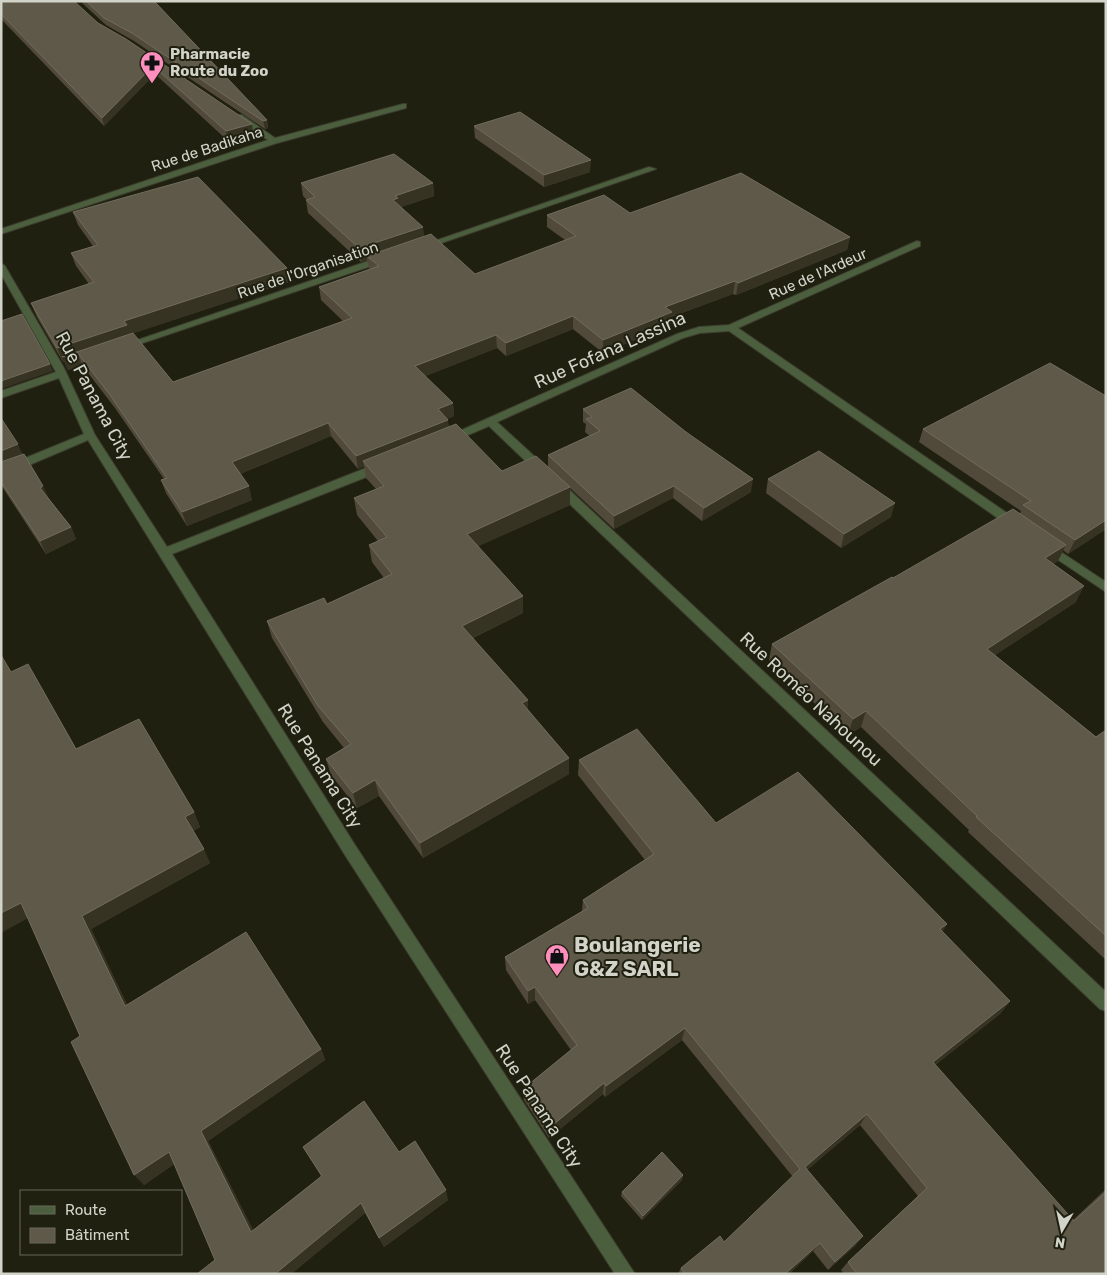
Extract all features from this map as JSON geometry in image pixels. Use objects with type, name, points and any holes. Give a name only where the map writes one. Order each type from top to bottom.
[{"type":"street","points":[[274,142],[403,106]]},
{"type":"street","name":"Rue de Badikaha","points":[[235,114],[274,142]]},
{"type":"street","name":"Rue de Badikaha","points":[[1,232],[274,142]]},
{"type":"street","points":[[416,248],[652,169]]},
{"type":"street","name":"Rue de l'Ardeur","points":[[731,328],[917,244]]},
{"type":"street","name":"Rue de l'Organisation","points":[[115,349],[388,258]]},
{"type":"street","name":"Rue Panama City","points":[[1,266],[63,369],[90,435],[350,850],[626,1274]]},
{"type":"street","points":[[731,328],[1024,531]]},
{"type":"street","name":"Rue Fofana Lassina","points":[[437,444],[491,422],[680,336],[699,330],[731,328]]},
{"type":"street","points":[[1,395],[63,369]]},
{"type":"street","name":"Rue Roméo Nahounou","points":[[491,422],[1106,1003]]},
{"type":"street","points":[[1,473],[18,464],[90,435]]},
{"type":"street","points":[[165,552],[392,463]]},
{"type":"street","points":[[1040,542],[1106,588]]},
{"type":"building","points":[[1,1],[74,1],[98,23],[126,39],[252,124],[226,131],[153,66],[102,118],[1,14]]},
{"type":"building","points":[[86,1],[154,1],[267,120],[263,121],[132,33],[104,18]]},
{"type":"building","points":[[520,112],[591,160],[544,175],[474,126]]},
{"type":"building","points":[[394,154],[433,183],[395,196],[398,198],[393,200],[423,227],[359,248],[306,200],[315,197],[301,183]]},
{"type":"building","points":[[741,173],[850,237],[738,283],[735,281],[665,307],[672,312],[603,340],[573,316],[506,343],[496,335],[415,366],[453,403],[438,409],[448,420],[356,456],[328,423],[232,462],[249,486],[182,512],[161,480],[167,478],[110,395],[77,352],[62,357],[133,333],[173,382],[352,318],[319,287],[379,266],[367,256],[431,234],[475,274],[576,236],[547,215],[604,195],[630,213]]},
{"type":"building","points":[[198,177],[287,268],[124,321],[127,325],[57,348],[31,303],[94,282],[71,253],[98,245],[73,212]]},
{"type":"building","points":[[22,314],[50,364],[1,381],[1,321]]},
{"type":"building","points":[[1050,363],[1106,396],[1106,520],[1075,540],[1023,505],[1031,501],[923,429]]},
{"type":"building","points":[[631,388],[686,432],[753,479],[704,508],[674,486],[614,516],[548,455],[600,431],[586,419],[592,417],[583,409]]},
{"type":"building","points":[[1,418],[18,444],[1,451]]},
{"type":"building","points":[[456,424],[502,471],[536,456],[570,487],[467,534],[523,596],[462,626],[528,700],[522,703],[569,758],[420,843],[375,780],[353,793],[326,759],[351,744],[318,706],[267,621],[324,598],[327,604],[392,574],[369,545],[387,537],[354,498],[384,486],[363,461]]},
{"type":"building","points":[[819,451],[895,503],[844,534],[768,479]]},
{"type":"building","points":[[24,454],[43,486],[40,488],[71,527],[40,541],[1,482],[1,462]]},
{"type":"building","points":[[1013,509],[1066,545],[1045,558],[1084,586],[987,649],[1096,737],[1106,730],[1106,936],[976,817],[866,711],[853,719],[772,644],[893,578]]},
{"type":"building","points":[[1,655],[11,672],[28,664],[76,749],[139,719],[194,812],[185,817],[204,849],[82,916],[125,1006],[246,932],[321,1049],[201,1131],[251,1232],[322,1176],[303,1147],[364,1101],[399,1152],[415,1141],[446,1190],[379,1238],[361,1203],[275,1274],[197,1274],[215,1260],[169,1152],[134,1175],[71,1042],[80,1036],[21,903],[1,913]]},
{"type":"building","points":[[637,729],[716,823],[798,772],[947,924],[940,929],[1010,1001],[933,1062],[1074,1221],[1106,1192],[1106,1274],[857,1274],[848,1262],[927,1188],[867,1114],[805,1167],[863,1236],[835,1262],[820,1243],[785,1274],[685,1274],[681,1268],[720,1236],[724,1242],[800,1169],[685,1028],[606,1086],[604,1083],[549,1128],[523,1089],[577,1045],[535,987],[528,991],[505,957],[588,908],[583,900],[654,854],[579,760]]},
{"type":"building","points":[[662,1152],[683,1175],[643,1216],[622,1192]]},
{"type":"place","name":"Pharmacie Route du Zoo","points":[[152,84]]},
{"type":"place","name":"Boulangerie G&Z SARL","points":[[557,977]]}]
